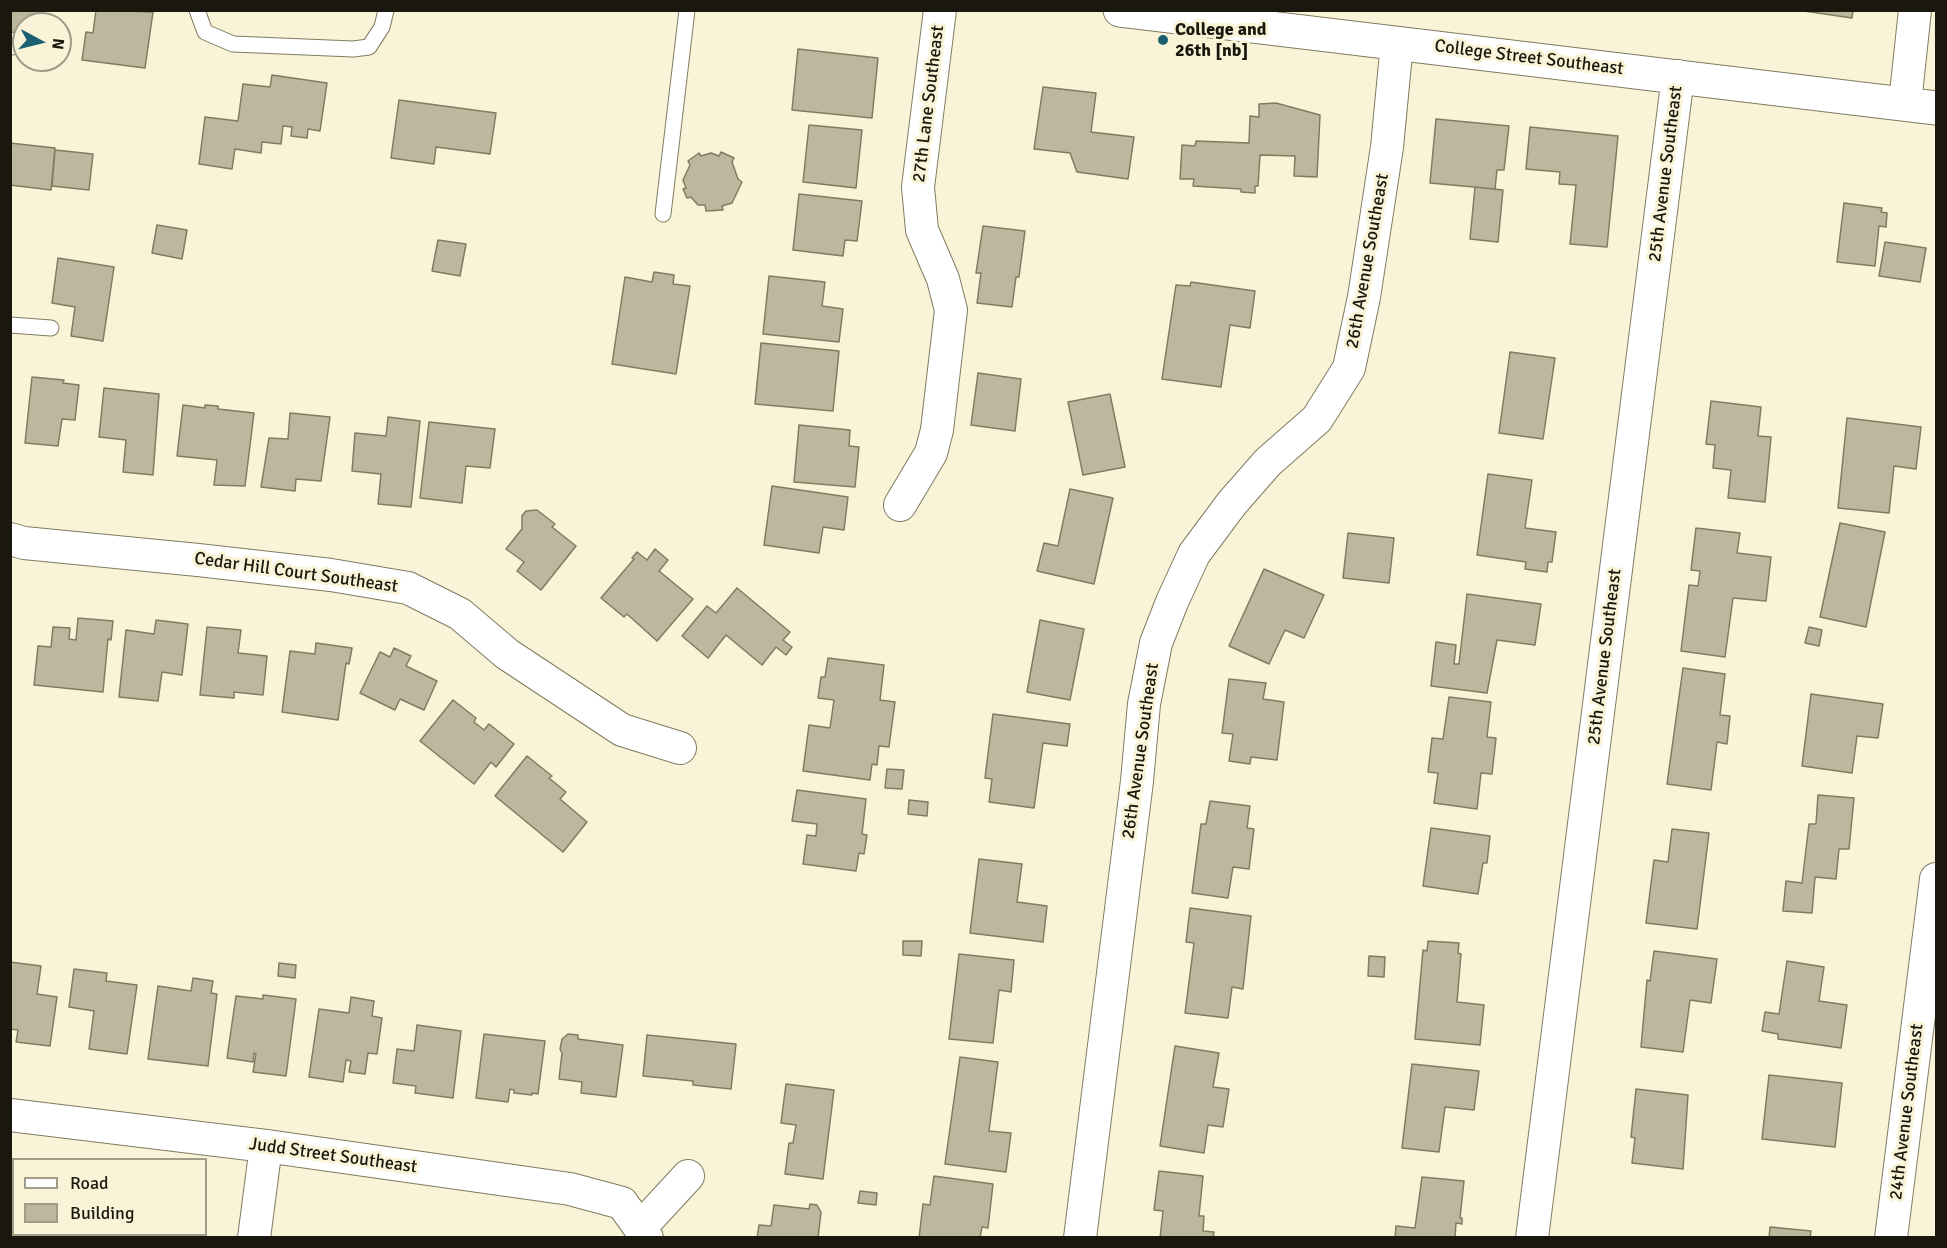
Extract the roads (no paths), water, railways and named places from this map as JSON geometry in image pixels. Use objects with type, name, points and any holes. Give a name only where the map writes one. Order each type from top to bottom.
[{"type":"main road","name":"College Street Southeast","points":[[1120,10],[1192,15],[1397,43],[1921,105]]},
{"type":"street","name":"27th Lane Southeast","points":[[900,505],[931,453],[938,430],[951,310],[943,279],[922,230],[918,187],[940,10]]},
{"type":"street","points":[[1915,10],[1921,105]]},
{"type":"street","name":"26th Avenue Southeast","points":[[1080,1238],[1137,781],[1144,704],[1156,643],[1194,554],[1232,503],[1268,462],[1317,419],[1349,368],[1364,297],[1385,159],[1397,43]]},
{"type":"street","name":"25th Avenue Southeast","points":[[1532,1238],[1678,76]]},
{"type":"street","name":"Cedar Hill Court Southeast","points":[[10,539],[24,543],[331,575],[408,588],[460,614],[507,654],[622,730],[680,748]]},
{"type":"street","name":"24th Avenue Southeast","points":[[1890,1238],[1936,879]]},
{"type":"street","name":"Judd Street Southeast","points":[[10,1115],[266,1146],[570,1189],[622,1203],[644,1233],[688,1176]]},
{"type":"street","points":[[254,1238],[266,1146]]},
{"type":"lane","points":[[197,10],[205,32],[233,44],[353,49],[369,47],[382,27],[386,10]]},
{"type":"lane","points":[[663,214],[687,10]]},
{"type":"lane","points":[[10,325],[51,328]]},
{"type":"place","name":"College and 26th [nb]","points":[[1163,40]]}]
